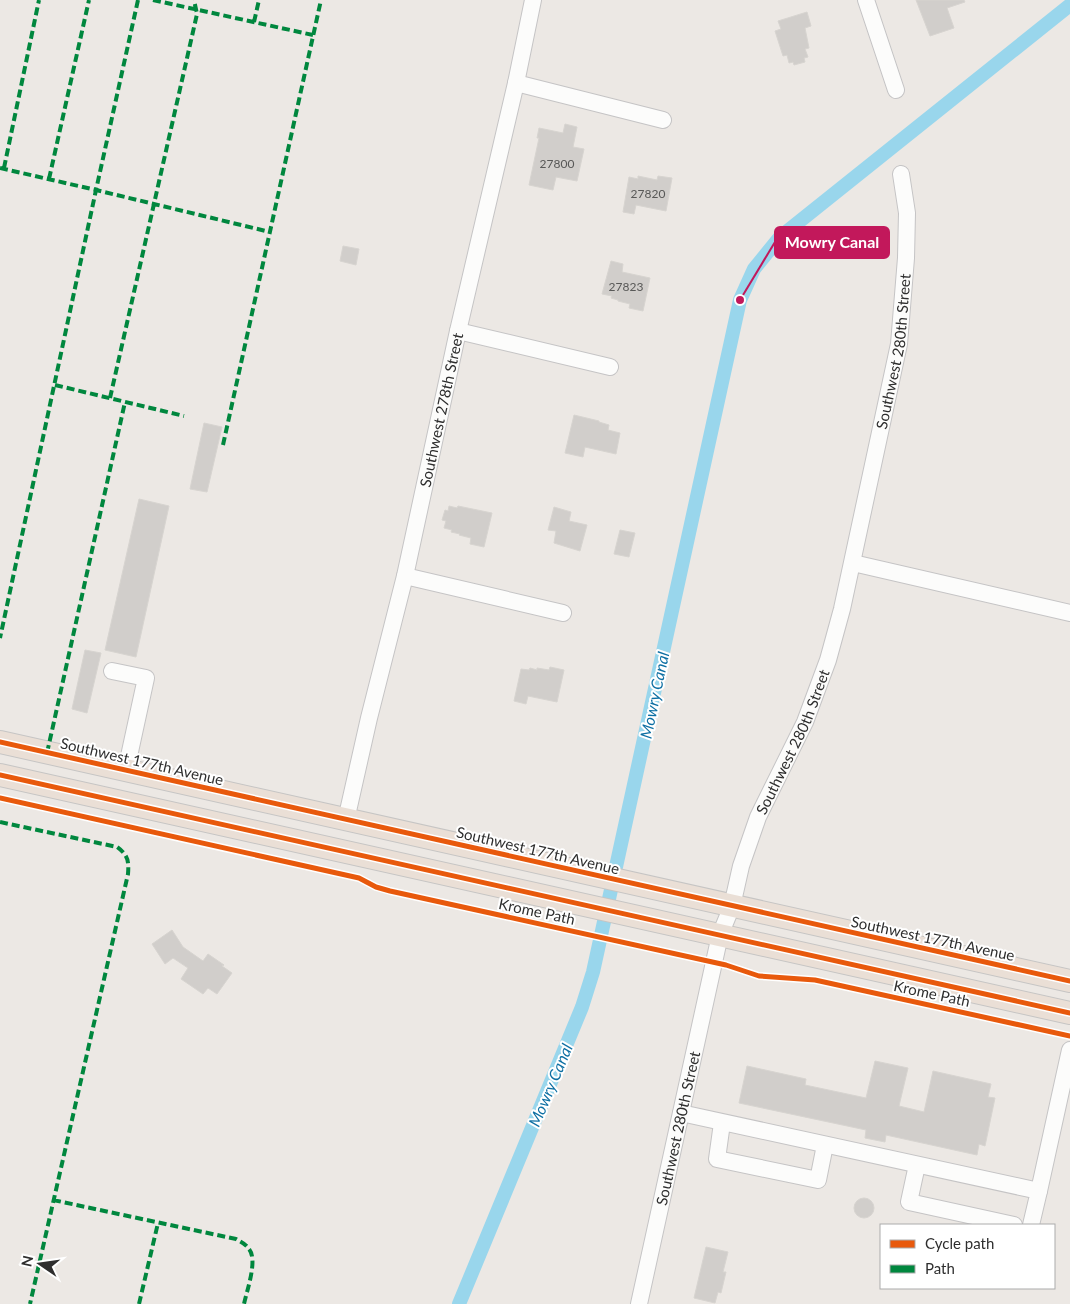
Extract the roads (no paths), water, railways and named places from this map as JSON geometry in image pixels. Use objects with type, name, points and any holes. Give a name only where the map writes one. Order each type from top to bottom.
[{"type":"highway","name":"Southwest 177th Avenue","points":[[0,742],[1070,981]]},
{"type":"highway","points":[[0,771],[28,769],[41,762],[48,753]]},
{"type":"highway","points":[[0,775],[1070,1013]]},
{"type":"highway","points":[[285,838],[326,829],[346,820]]},
{"type":"street","name":"Southwest 278th Street","points":[[346,820],[369,718],[405,576],[533,0]]},
{"type":"street","points":[[866,0],[896,90]]},
{"type":"street","points":[[516,83],[663,120]]},
{"type":"street","name":"Southwest 280th Street","points":[[639,1304],[720,935],[732,906],[741,866],[758,817],[805,722],[828,660],[853,563],[900,344],[907,213],[901,174]]},
{"type":"street","points":[[458,331],[610,367]]},
{"type":"street","points":[[853,563],[1070,614]]},
{"type":"street","points":[[405,576],[563,613]]},
{"type":"street","points":[[112,671],[146,678],[126,770]]},
{"type":"street","points":[[1031,1224],[1070,1050]]},
{"type":"street","points":[[681,1113],[1038,1191]]},
{"type":"street","points":[[722,1123],[717,1159],[726,1161],[818,1180],[825,1145]]},
{"type":"street","points":[[917,1165],[909,1202],[1009,1224]]},
{"type":"waterway","name":"Mowry Canal","points":[[459,1304],[582,1007],[593,972],[740,300],[754,269],[780,237],[1070,5]]},
{"type":"place","name":"Mowry Canal","points":[[740,300]]}]
